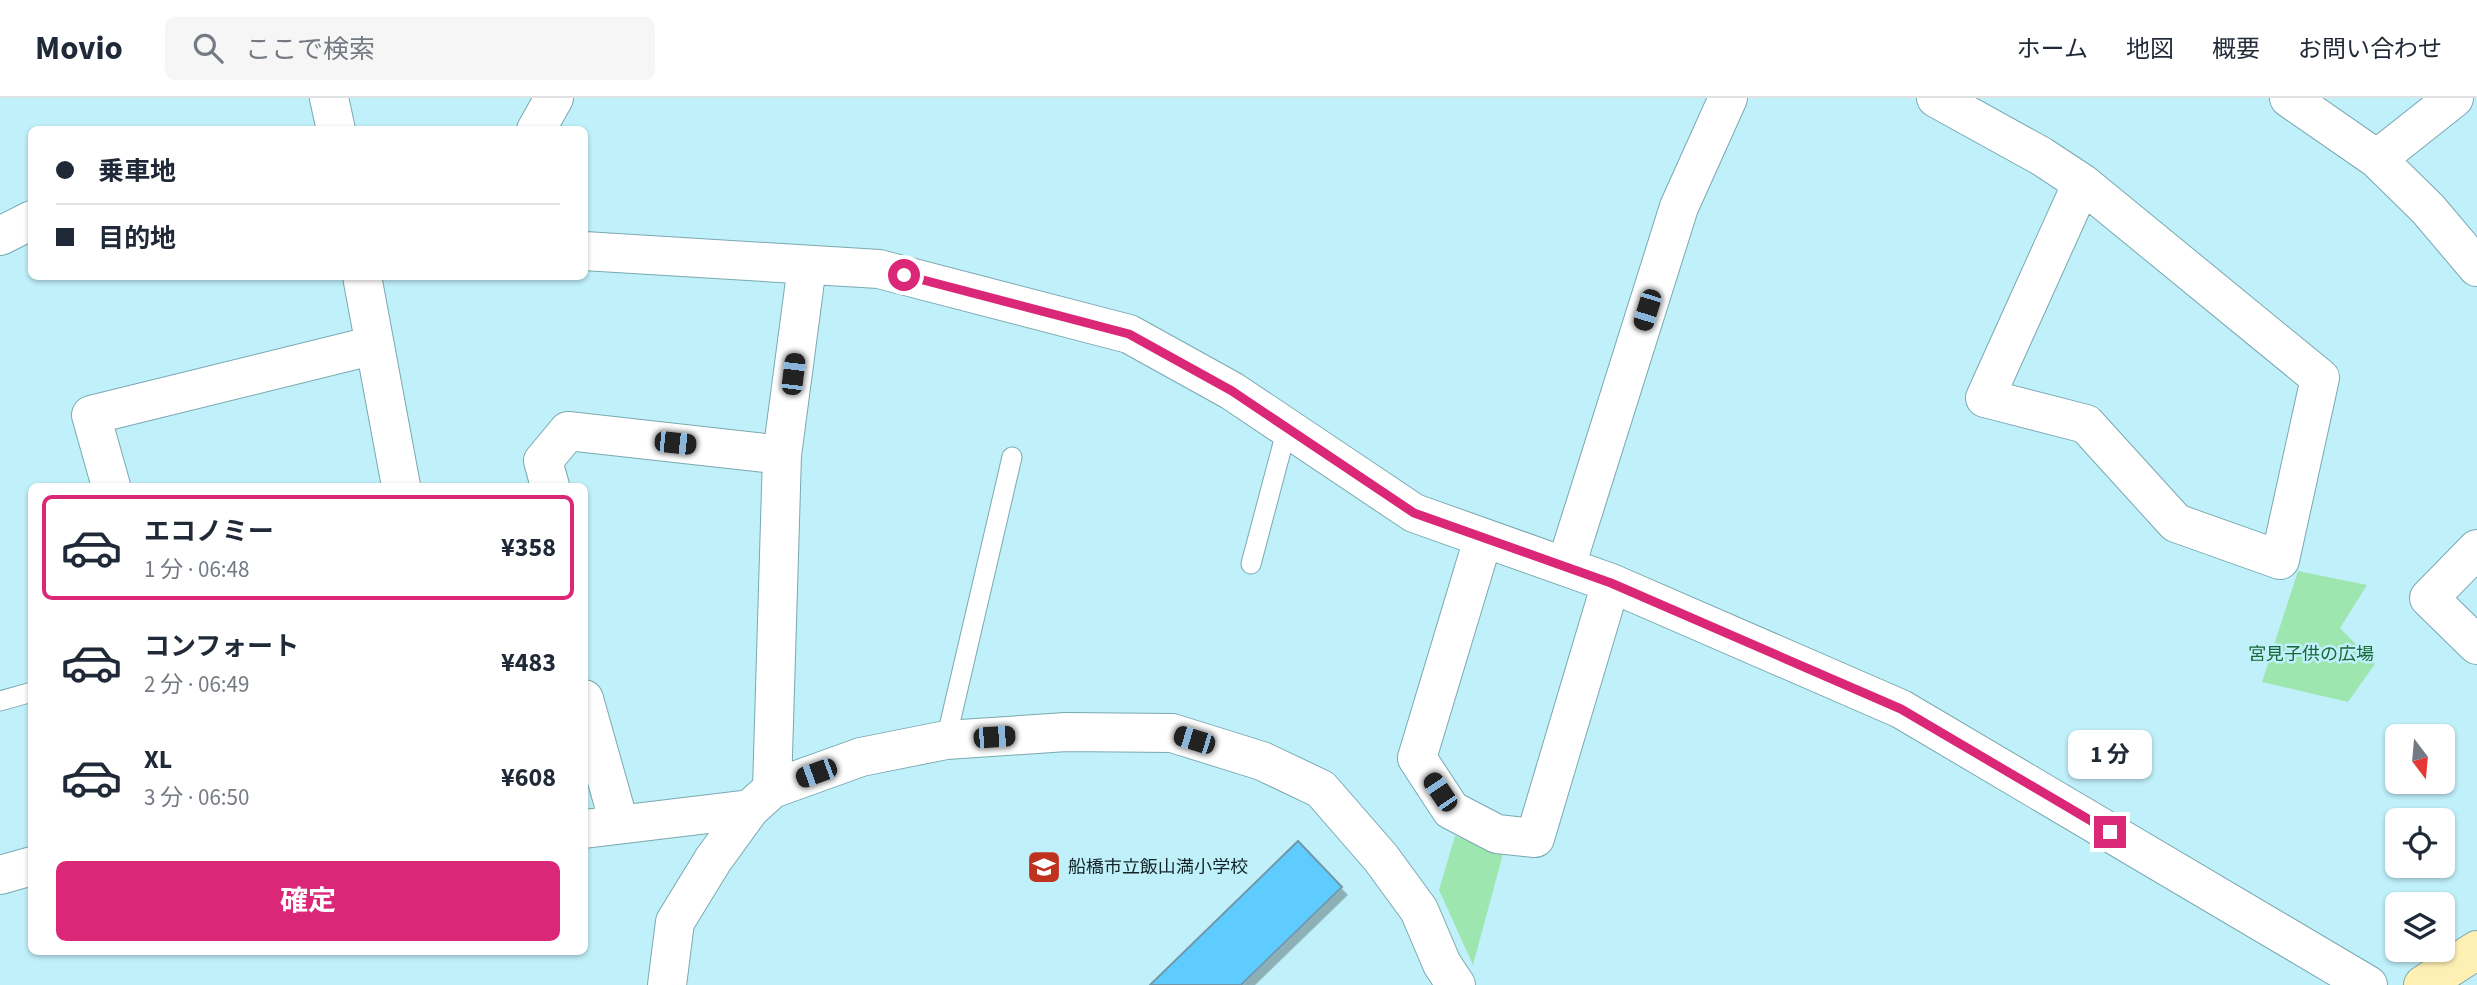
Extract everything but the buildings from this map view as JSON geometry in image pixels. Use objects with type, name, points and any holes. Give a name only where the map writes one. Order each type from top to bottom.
[{"type":"street","points":[[329,98],[335,126]]},
{"type":"street","points":[[538,126],[554,98]]},
{"type":"street","points":[[1566,566],[1679,207],[1728,98]]},
{"type":"street","points":[[1936,98],[2041,156],[2082,183],[2320,378],[2280,559],[2176,523],[2086,424],[1985,398],[2082,183]]},
{"type":"street","points":[[2289,98],[2377,159],[2428,209],[2477,267]]},
{"type":"street","points":[[2377,159],[2454,98]]},
{"type":"street","points":[[0,236],[28,222]]},
{"type":"street","points":[[588,251],[807,267],[879,269],[1129,334],[1232,391],[1414,513],[1611,583],[1901,709],[2368,985]]},
{"type":"street","points":[[667,985],[676,922],[713,860],[761,799],[782,455],[807,267]]},
{"type":"street","points":[[363,280],[400,483]]},
{"type":"street","points":[[110,483],[91,415],[375,345]]},
{"type":"street","points":[[549,483],[543,461],[568,431],[782,455]]},
{"type":"street","points":[[1483,539],[1417,758],[1451,810],[1497,834],[1535,838],[1611,583]]},
{"type":"street","points":[[2477,549],[2429,598],[2477,645]]},
{"type":"street","points":[[588,727],[602,826],[761,799],[861,757],[946,740],[1066,732],[1172,733],[1262,761],[1321,789],[1381,858],[1419,910],[1442,964],[1456,985]]},
{"type":"street","points":[[0,875],[28,867]]},
{"type":"street","points":[[2423,985],[2477,950]]},
{"type":"lane","points":[[1251,564],[1287,428]]},
{"type":"lane","points":[[946,740],[1012,457]]},
{"type":"lane","points":[[0,701],[28,693]]},
{"type":"green space","name":"宮見子供の広場","points":[[2298,571],[2367,585],[2340,628],[2375,664],[2348,702],[2262,682]]},
{"type":"green space","points":[[1455,836],[1503,854],[1473,965],[1439,890]]},
{"type":"place","name":"船橋市立飯山満小学校","points":[[1044,867]]},
{"type":"route","points":[[904,275],[1129,334],[1232,391],[1414,513],[1611,583],[1901,709],[2110,832]]}]
